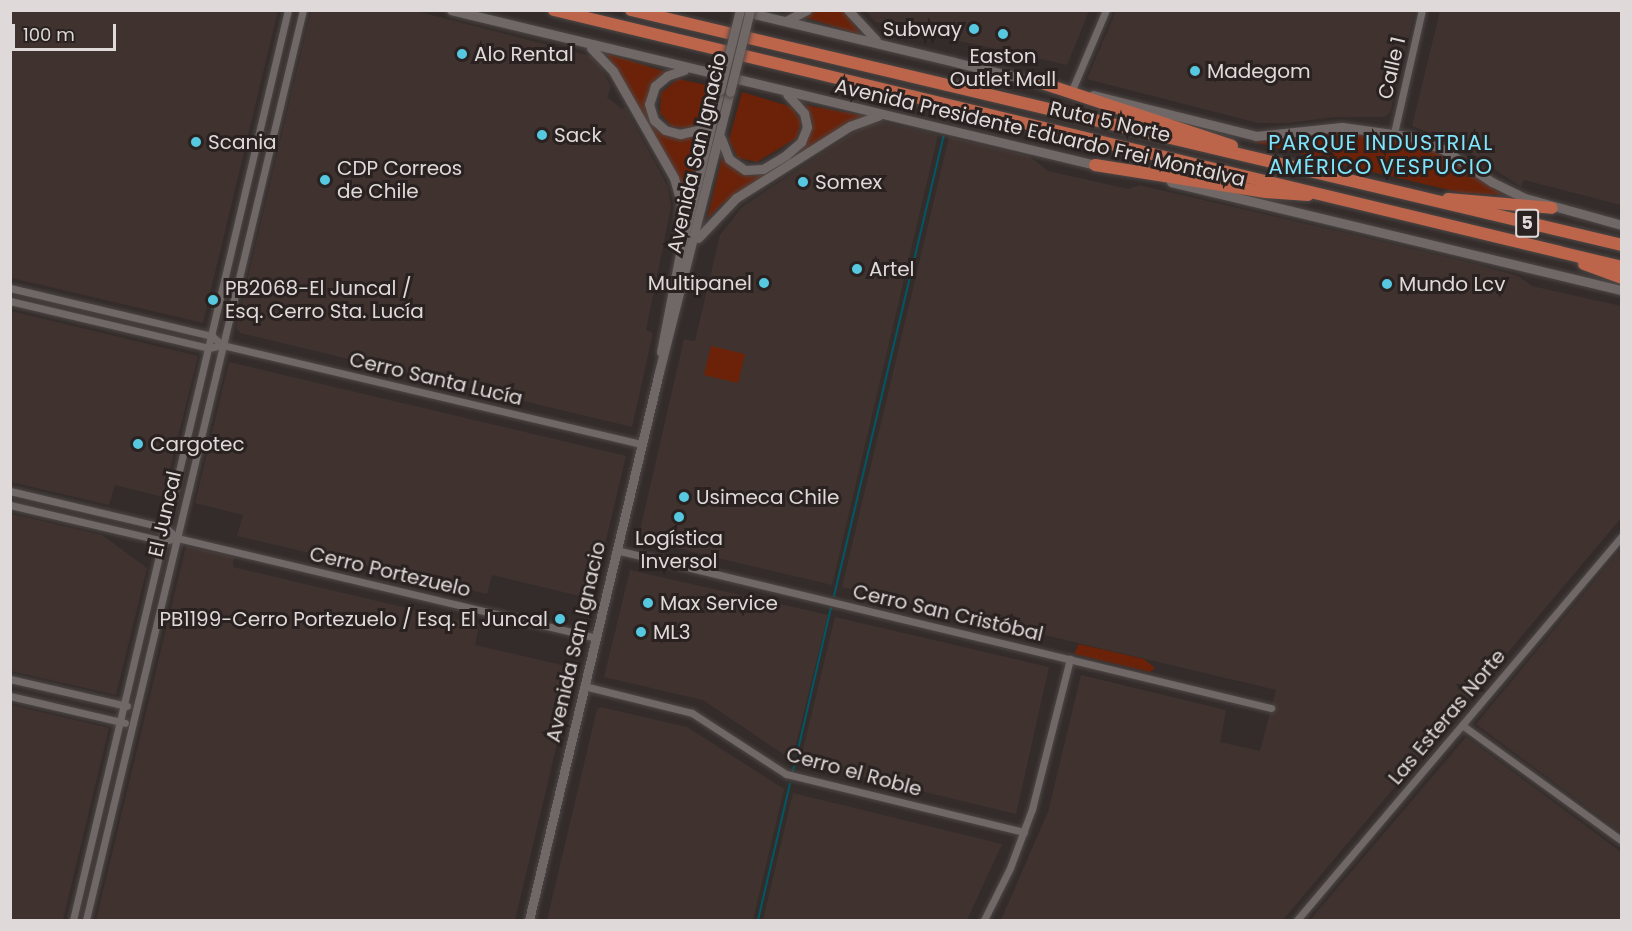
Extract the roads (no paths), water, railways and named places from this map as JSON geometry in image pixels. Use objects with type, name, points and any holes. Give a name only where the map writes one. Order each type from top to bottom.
[{"type":"highway","name":"Ruta 5 Norte","points":[[554,10],[1539,244],[1622,267]]},
{"type":"highway","name":"Ruta 5 Norte","points":[[631,10],[1622,245]]},
{"type":"highway","points":[[1042,83],[1278,164]]},
{"type":"highway","points":[[1095,165],[1273,193],[1330,194]]},
{"type":"highway","points":[[1432,200],[1462,199],[1552,208]]},
{"type":"highway","points":[[1539,244],[1622,278]]},
{"type":"main road","name":"Avenida Presidente Eduardo Frei Montalva","points":[[451,10],[686,70],[1622,290]]},
{"type":"main road","points":[[740,10],[1256,136],[1342,127],[1394,132],[1434,145],[1500,187],[1552,208],[1622,225]]},
{"type":"main road","name":"Avenida San Ignacio","points":[[529,921],[659,372],[695,243],[720,132],[740,10]]},
{"type":"main road","name":"Avenida San Ignacio","points":[[659,372],[680,252],[713,118],[725,91],[750,10]]},
{"type":"main road","points":[[786,21],[807,10]]},
{"type":"main road","points":[[848,10],[860,27],[883,45]]},
{"type":"main road","points":[[586,45],[613,71],[674,178],[681,203],[680,252]]},
{"type":"main road","points":[[686,70],[667,76],[655,86],[650,104],[654,120],[665,130],[680,134],[695,131],[713,118]]},
{"type":"main road","points":[[720,132],[726,154],[736,166],[754,171],[767,167],[797,147],[806,131],[804,113],[785,93]]},
{"type":"main road","points":[[695,243],[736,198],[855,123],[887,116]]},
{"type":"street","name":"El Juncal","points":[[73,921],[122,722],[288,10]]},
{"type":"street","name":"El Juncal","points":[[86,921],[303,10]]},
{"type":"street","points":[[1072,90],[1106,10]]},
{"type":"street","name":"Calle 1","points":[[1394,132],[1422,10]]},
{"type":"street","name":"Cerro Santa Lucía","points":[[10,288],[212,336],[222,345]]},
{"type":"street","name":"Cerro Santa Lucía","points":[[10,301],[209,348],[222,345],[642,444]]},
{"type":"street","name":"Cerro Portezuelo","points":[[10,491],[166,528],[177,538]]},
{"type":"street","name":"Cerro Portezuelo","points":[[10,505],[163,541],[177,538],[596,638]]},
{"type":"street","name":"Las Esteras Norte","points":[[1298,921],[1622,536]]},
{"type":"street","name":"Cerro San Cristóbal","points":[[616,550],[1271,708]]},
{"type":"street","points":[[984,921],[1024,832],[1070,659]]},
{"type":"street","points":[[10,680],[135,708]]},
{"type":"street","name":"Cerro el Roble","points":[[584,686],[692,713],[793,777],[1024,832]]},
{"type":"street","points":[[10,696],[132,724]]},
{"type":"street","points":[[1462,724],[1622,841]]},
{"type":"waterway","points":[[834,596],[943,137]]},
{"type":"waterway","points":[[793,771],[831,608]]},
{"type":"waterway","points":[[758,920],[790,784]]},
{"type":"place","name":"Subway","points":[[974,29]]},
{"type":"place","name":"Easton Outlet Mall","points":[[1003,34]]},
{"type":"place","name":"Alo Rental","points":[[462,54]]},
{"type":"place","name":"Madegom","points":[[1195,71]]},
{"type":"place","name":"Sack","points":[[542,135]]},
{"type":"place","name":"Scania","points":[[196,142]]},
{"type":"place","name":"CDP Correos de Chile","points":[[325,180]]},
{"type":"place","name":"Somex","points":[[803,182]]},
{"type":"place","name":"Artel","points":[[857,269]]},
{"type":"place","name":"Multipanel","points":[[764,283]]},
{"type":"place","name":"Mundo Lcv","points":[[1387,284]]},
{"type":"place","name":"PB2068-El Juncal / Esq. Cerro Sta. Lucía","points":[[213,300]]},
{"type":"place","name":"Cargotec","points":[[138,444]]},
{"type":"place","name":"Usimeca Chile","points":[[684,497]]},
{"type":"place","name":"Logística Inversol","points":[[679,517]]},
{"type":"place","name":"Max Service","points":[[648,603]]},
{"type":"place","name":"PB1199-Cerro Portezuelo / Esq. El Juncal","points":[[560,619]]},
{"type":"place","name":"ML3","points":[[641,632]]},
{"type":"district","name":"PARQUE INDUSTRIAL AMÉRICO VESPUCIO","points":[[1381,155]]}]
